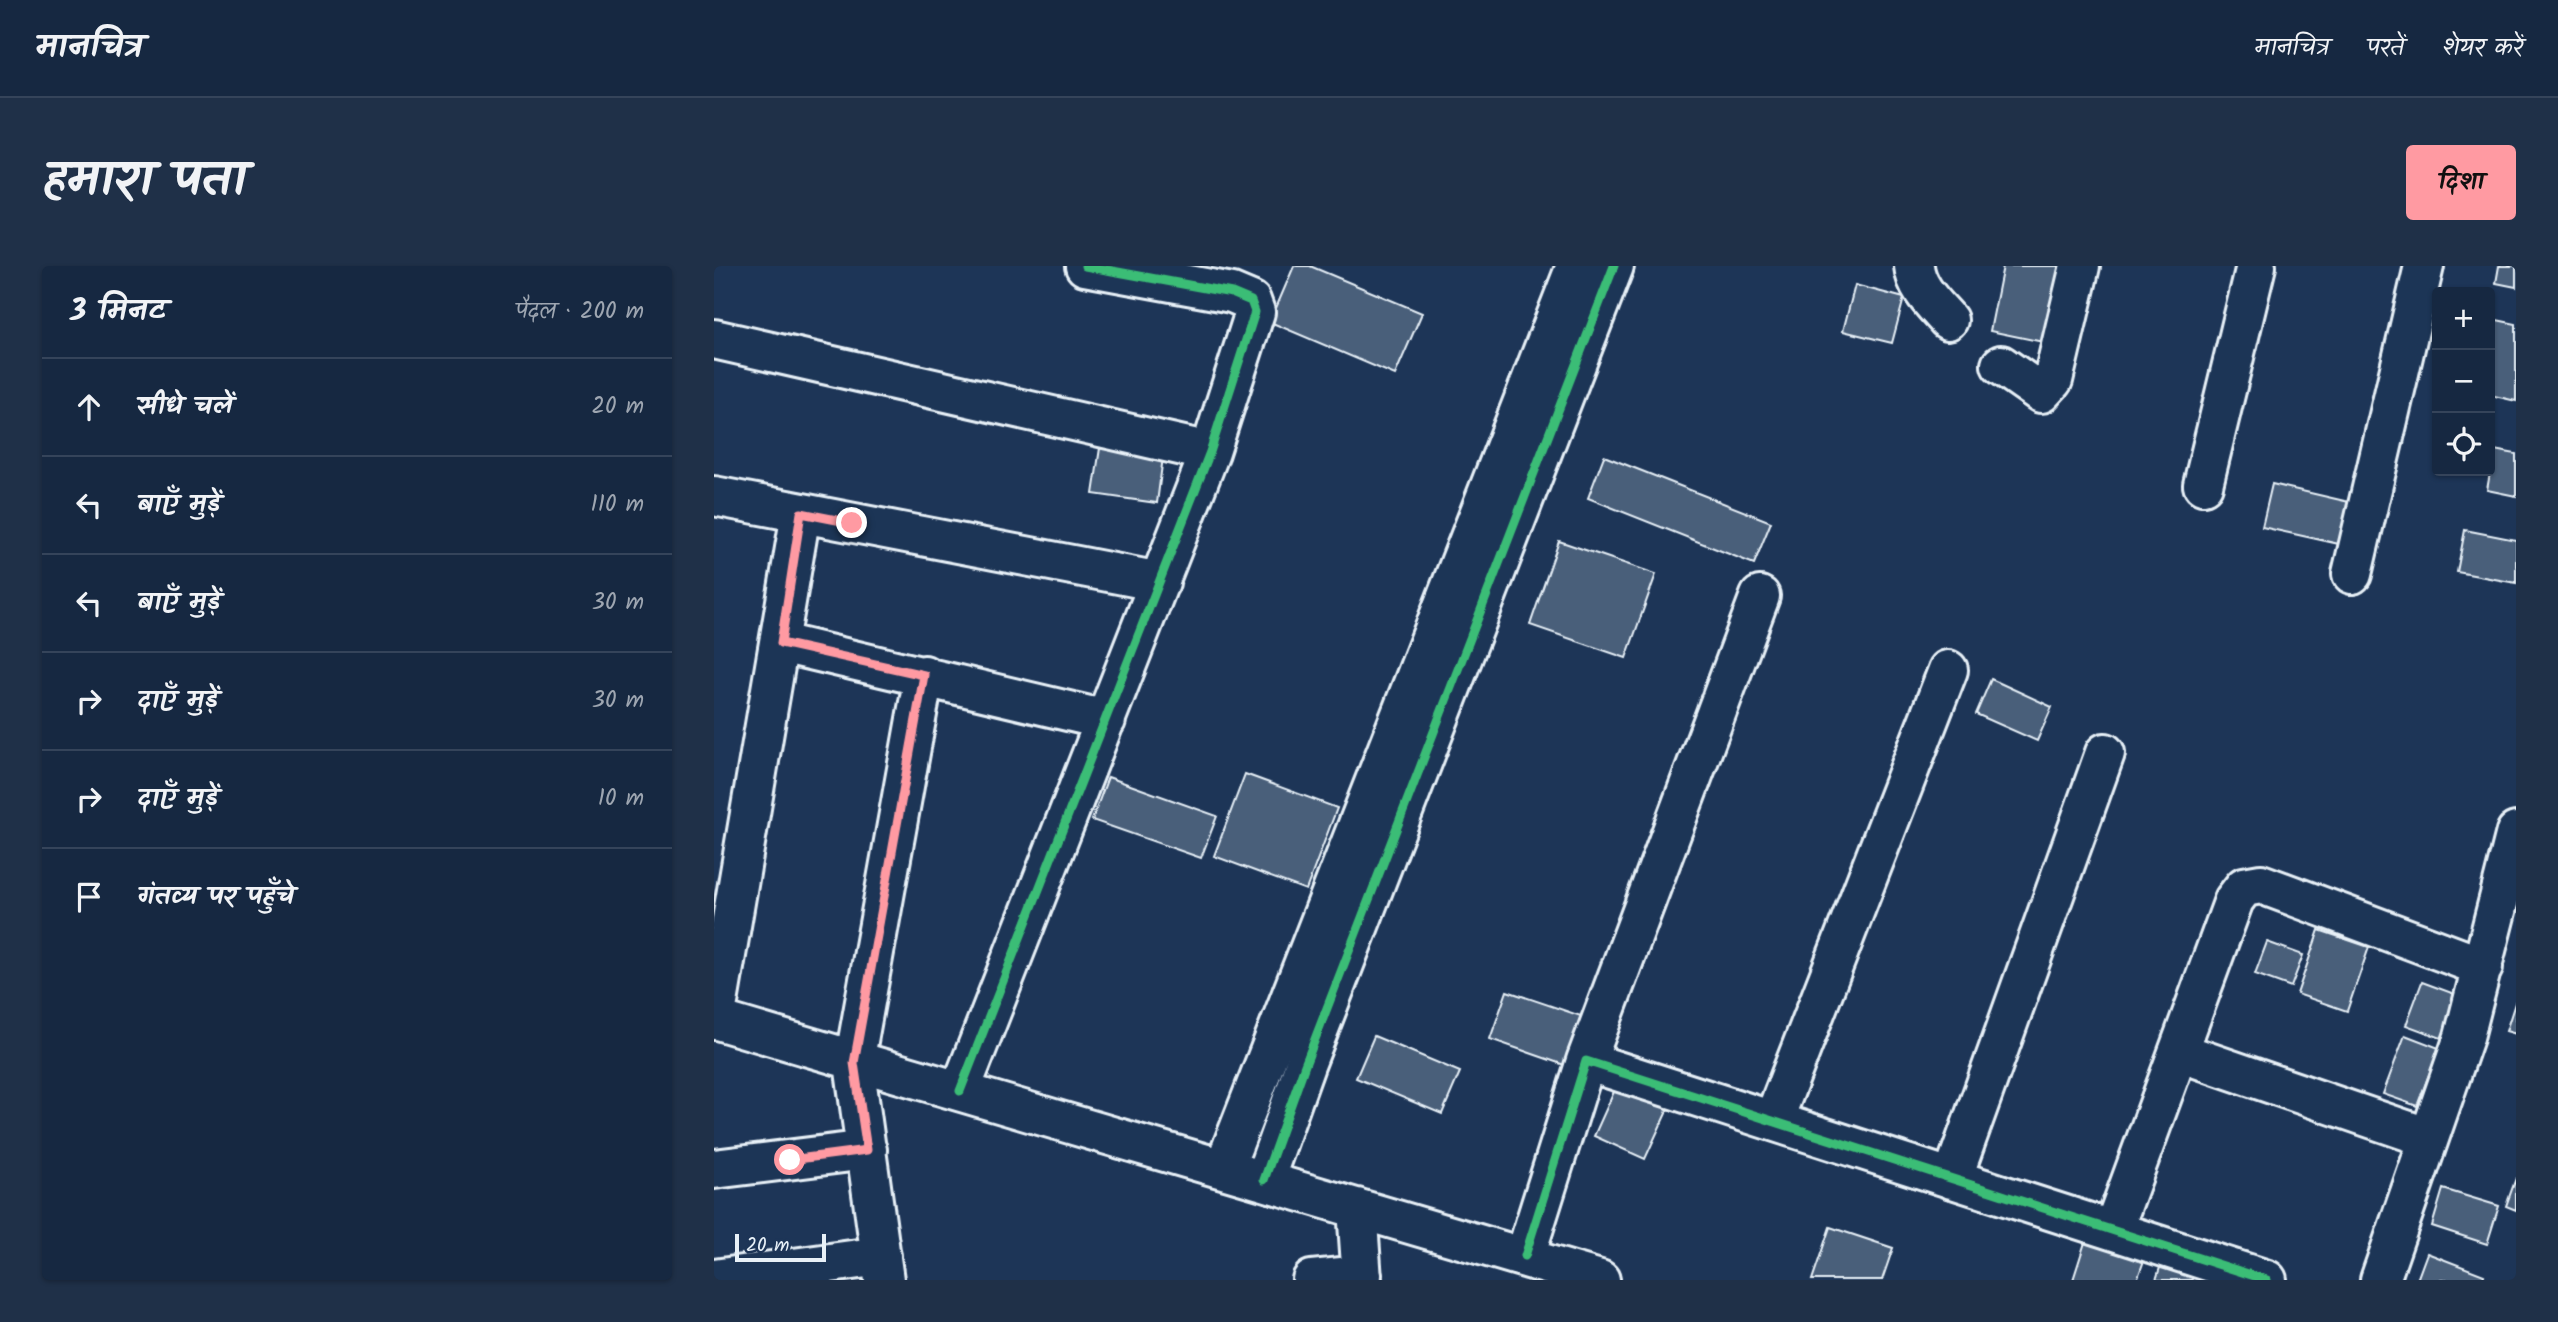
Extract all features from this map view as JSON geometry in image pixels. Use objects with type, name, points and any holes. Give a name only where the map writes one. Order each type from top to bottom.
[{"type":"street","points":[[1085,266],[1244,296]]},
{"type":"street","points":[[960,1091],[1210,452],[1253,321],[1253,305],[1199,266]]},
{"type":"street","points":[[1224,1168],[1576,266]]},
{"type":"street","points":[[1264,1180],[1305,1065],[1614,266]]},
{"type":"street","points":[[1914,266],[1915,277],[1924,293],[1948,320]]},
{"type":"street","points":[[2001,365],[2041,393],[2053,380],[2080,266]]},
{"type":"street","points":[[2203,485],[2256,266]]},
{"type":"street","points":[[2352,574],[2424,266]]},
{"type":"street","points":[[714,339],[1210,452]]},
{"type":"street","points":[[714,496],[1160,582]]},
{"type":"street","points":[[801,513],[715,1020],[1600,1280]]},
{"type":"street","points":[[1525,1256],[1586,1061],[1760,596]]},
{"type":"street","points":[[781,643],[1106,720]]},
{"type":"street","points":[[1773,1121],[1948,670]]},
{"type":"street","points":[[714,1279],[883,1268],[854,1063],[924,675]]},
{"type":"street","points":[[1952,1179],[2105,753]]},
{"type":"street","points":[[2380,1280],[2464,1037],[2516,832]]},
{"type":"street","points":[[2113,1230],[2234,900],[2244,887],[2261,884],[2483,967]]},
{"type":"street","points":[[2179,1052],[2429,1138]]},
{"type":"street","points":[[1586,1061],[2267,1280]]},
{"type":"street","points":[[714,1170],[867,1150]]},
{"type":"street","points":[[1312,1280],[1362,1278],[1357,1208]]},
{"type":"building","points":[[1294,266],[1310,266],[1422,313],[1395,375],[1270,322]]},
{"type":"building","points":[[2003,266],[2069,266],[2053,344],[1990,331]]},
{"type":"building","points":[[2499,266],[2516,266],[2516,287],[2496,283]]},
{"type":"building","points":[[1855,285],[1904,298],[1892,343],[1843,331]]},
{"type":"building","points":[[2495,320],[2516,324],[2516,401],[2495,396]]},
{"type":"building","points":[[1100,448],[1163,457],[1157,503],[1093,494]]},
{"type":"building","points":[[2495,450],[2516,454],[2516,496],[2487,490],[2489,476],[2495,476]]},
{"type":"building","points":[[1604,456],[1771,522],[1754,564],[1588,498]]},
{"type":"building","points":[[2272,484],[2349,502],[2339,544],[2262,527]]},
{"type":"building","points":[[2465,530],[2516,540],[2516,583],[2457,572]]},
{"type":"building","points":[[1559,541],[1656,574],[1626,658],[1530,625]]},
{"type":"building","points":[[1991,679],[2052,707],[2037,741],[1976,714]]},
{"type":"building","points":[[1245,774],[1337,808],[1306,890],[1214,856]]},
{"type":"building","points":[[1108,777],[1217,816],[1201,858],[1092,820]]},
{"type":"building","points":[[2319,930],[2369,947],[2347,1011],[2297,994]]},
{"type":"building","points":[[2267,942],[2303,955],[2291,987],[2255,974]]},
{"type":"building","points":[[2422,982],[2460,996],[2444,1039],[2406,1025]]},
{"type":"building","points":[[1507,991],[1587,1018],[1570,1067],[1490,1039]]},
{"type":"building","points":[[2516,1000],[2516,1034],[2506,1031]]},
{"type":"building","points":[[2405,1035],[2439,1048],[2417,1106],[2383,1094]]},
{"type":"building","points":[[1374,1036],[1460,1072],[1442,1114],[1356,1078]]},
{"type":"building","points":[[1621,1076],[1673,1098],[1645,1159],[1594,1136]]},
{"type":"building","points":[[2516,1178],[2516,1210],[2506,1206]]},
{"type":"building","points":[[2443,1189],[2499,1206],[2487,1244],[2432,1226]]},
{"type":"building","points":[[1830,1227],[1893,1248],[1882,1280],[1812,1280]]},
{"type":"building","points":[[2087,1236],[2146,1255],[2137,1280],[2073,1280]]},
{"type":"building","points":[[2427,1253],[2484,1275],[2482,1280],[2417,1280]]},
{"type":"building","points":[[2164,1255],[2196,1266],[2192,1280],[2156,1280]]},
{"type":"cycle path","points":[[960,1091],[1210,452],[1255,312],[1251,301],[1232,293],[1085,266]]},
{"type":"cycle path","points":[[1264,1180],[1305,1065],[1614,266]]},
{"type":"cycle path","points":[[1525,1256],[1586,1061],[2267,1280]]},
{"type":"route","points":[[790,1160],[867,1150],[854,1063],[924,675],[781,643],[801,513],[852,523]]}]
